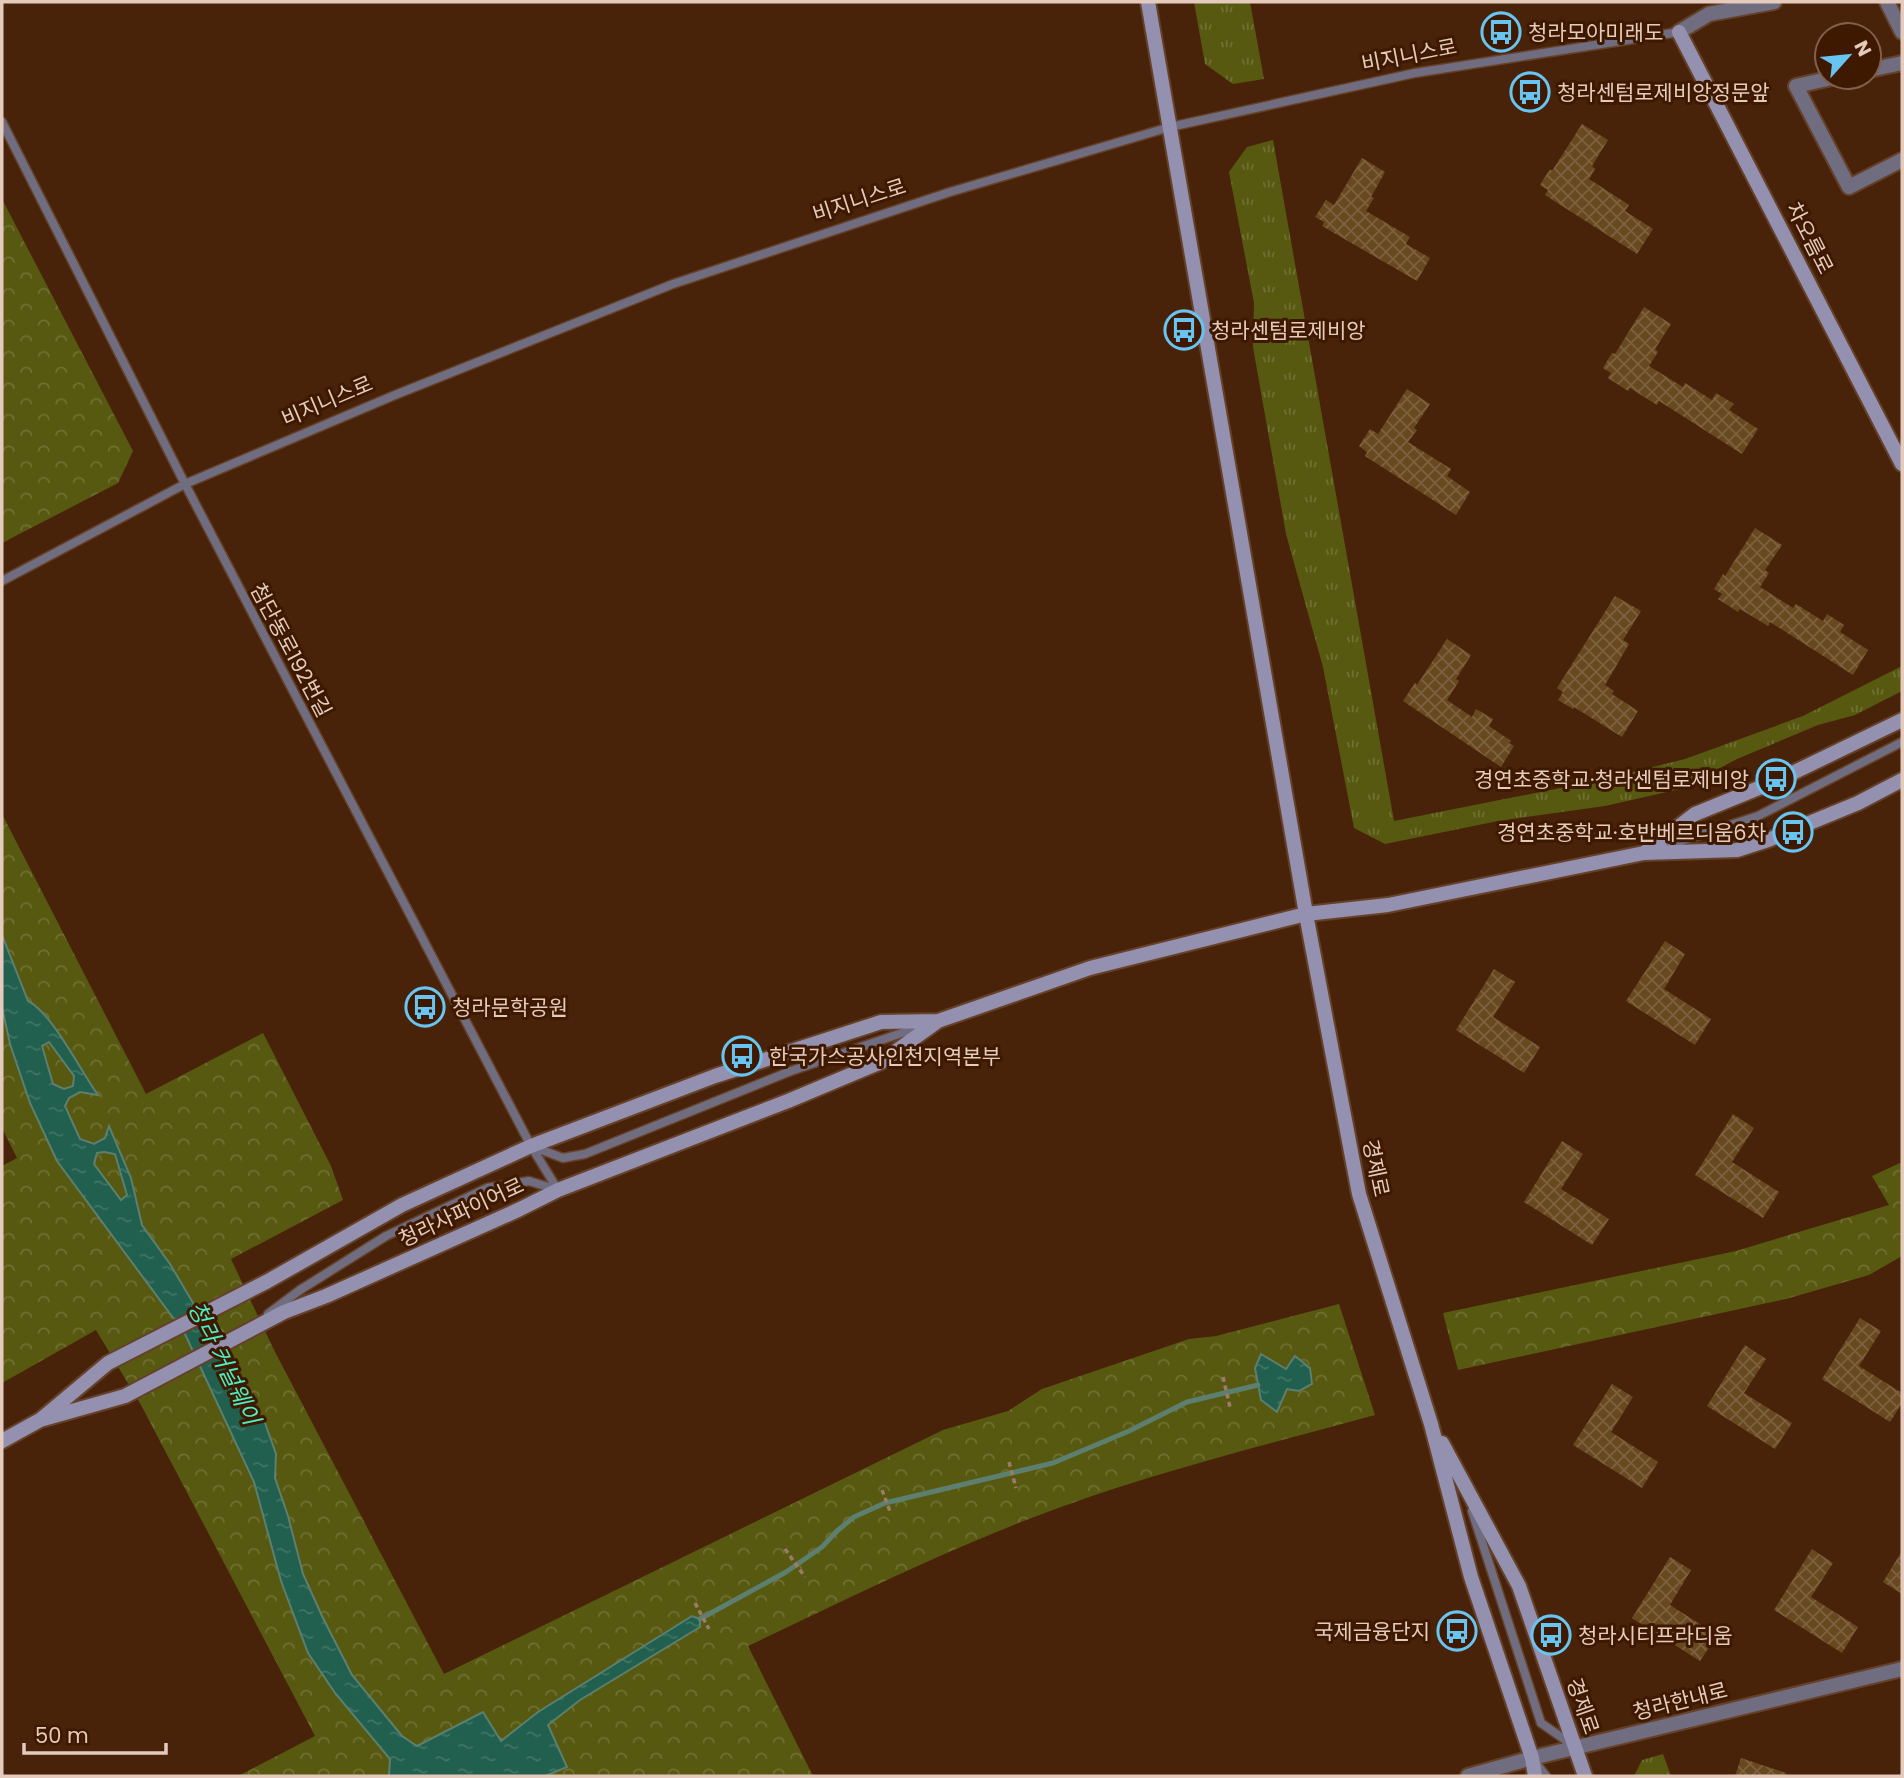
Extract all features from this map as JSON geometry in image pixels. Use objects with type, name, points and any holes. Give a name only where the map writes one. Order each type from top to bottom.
[{"type":"main road","name":"경제로","points":[[1148,2],[1306,914],[1359,1194],[1431,1424],[1471,1577],[1532,1758],[1535,1776]]},
{"type":"main road","name":"차오름로","points":[[1679,32],[1902,464]]},
{"type":"main road","points":[[1644,853],[1695,814],[1776,781],[1902,720]]},
{"type":"main road","points":[[40,1420],[108,1363],[268,1280],[380,1216],[531,1146],[715,1076],[880,1022],[938,1021],[1090,968],[1306,914],[1388,905],[1644,853],[1737,850],[1845,809],[1902,780]]},
{"type":"main road","name":"청라사파이어로","points":[[2,1441],[40,1420],[125,1396],[284,1312],[505,1216],[558,1189],[789,1101],[870,1067],[908,1044],[938,1021]]},
{"type":"main road","name":"경제로","points":[[1431,1424],[1519,1586],[1585,1776]]},
{"type":"street","name":"비지니스로","points":[[1679,32],[1709,14],[1774,2]]},
{"type":"street","points":[[1887,2],[1902,32]]},
{"type":"street","points":[[1883,67],[1902,63]]},
{"type":"street","points":[[1813,82],[1796,86],[1849,187],[1902,160]]},
{"type":"street","name":"청라한내로","points":[[1468,1776],[1532,1758],[1902,1669]]},
{"type":"lane","name":"비지니스로","points":[[2,581],[185,484],[395,395],[673,284],[950,192],[1170,127],[1415,74],[1679,32]]},
{"type":"lane","name":"첨단동로192번길","points":[[2,122],[185,484],[531,1146],[558,1189]]},
{"type":"lane","points":[[1644,853],[1758,816],[1902,742]]},
{"type":"lane","points":[[531,1146],[563,1158],[585,1153],[792,1071],[938,1021]]},
{"type":"lane","points":[[251,1328],[342,1261],[386,1236],[487,1188],[529,1181],[558,1189]]},
{"type":"lane","points":[[1462,1480],[1541,1723],[1576,1748]]},
{"type":"lane","points":[[1532,1758],[1546,1776]]},
{"type":"path","points":[[1223,1377],[1230,1407]]},
{"type":"path","points":[[1009,1462],[1016,1488]]},
{"type":"path","points":[[882,1490],[891,1514]]},
{"type":"path","points":[[785,1549],[804,1577]]},
{"type":"path","points":[[695,1603],[709,1629]]},
{"type":"green space","points":[[1194,2],[1250,2],[1264,79],[1233,84],[1205,64]]},
{"type":"green space","points":[[1273,140],[1394,821],[1596,781],[1685,759],[1803,716],[1902,666],[1902,691],[1855,715],[1818,725],[1737,759],[1680,789],[1605,806],[1498,821],[1385,844],[1354,828],[1323,667],[1286,534],[1253,347],[1254,303],[1229,172],[1247,147]]},
{"type":"green space","points":[[2,199],[133,451],[118,483],[2,543]]},
{"type":"green space","points":[[2,814],[146,1094],[263,1033],[331,1166],[343,1200],[231,1259],[274,1350],[444,1674],[943,1430],[1008,1411],[1042,1389],[1189,1339],[1216,1336],[1339,1304],[1375,1415],[1200,1462],[1072,1503],[958,1548],[748,1646],[813,1776],[238,1776],[315,1736],[141,1405],[96,1330],[2,1383],[2,1166],[17,1158],[2,1128]]},
{"type":"green space","points":[[1902,1162],[1902,1256],[1869,1275],[1786,1299],[1458,1370],[1443,1313],[1736,1251],[1889,1205],[1872,1176]]},
{"type":"green space","points":[[1663,1754],[1671,1776],[1634,1776],[1642,1760]]},
{"type":"water","name":"청라 커널웨이","points":[[2,935],[28,1001],[47,1017],[56,1029],[98,1095],[80,1092],[69,1098],[65,1106],[80,1139],[94,1144],[105,1138],[109,1126],[131,1178],[142,1225],[170,1264],[206,1325],[242,1400],[265,1423],[276,1454],[275,1478],[303,1574],[322,1616],[352,1675],[402,1736],[417,1746],[483,1712],[501,1741],[538,1712],[692,1616],[700,1619],[700,1627],[580,1700],[548,1725],[567,1767],[545,1776],[389,1776],[390,1759],[335,1693],[308,1653],[281,1581],[254,1482],[185,1334],[57,1161],[30,1103],[10,1044],[2,1007]],"holes":[[[49,1042],[74,1076],[73,1086],[64,1089],[53,1084],[42,1046]],[[97,1153],[115,1154],[127,1195],[121,1200],[94,1164]]]},
{"type":"water","points":[[1261,1354],[1286,1369],[1295,1356],[1310,1368],[1312,1384],[1299,1391],[1287,1389],[1277,1412],[1261,1400],[1255,1368]]},
{"type":"building","points":[[1582,124],[1608,140],[1592,166],[1595,169],[1589,179],[1629,205],[1625,211],[1653,229],[1637,254],[1545,195],[1548,190],[1540,185]]},
{"type":"building","points":[[1362,158],[1385,172],[1366,211],[1410,237],[1406,244],[1430,258],[1417,281],[1322,226],[1324,222],[1315,217],[1326,200],[1334,205]]},
{"type":"building","points":[[1644,307],[1671,324],[1655,349],[1658,352],[1649,366],[1683,387],[1685,383],[1712,400],[1716,393],[1734,404],[1729,410],[1758,429],[1742,454],[1659,401],[1657,405],[1608,378],[1611,373],[1603,368],[1612,353],[1615,354]]},
{"type":"building","points":[[1407,389],[1430,404],[1408,442],[1451,469],[1447,476],[1470,492],[1456,515],[1365,456],[1367,452],[1359,446],[1370,429],[1378,434]]},
{"type":"building","points":[[1755,528],[1782,545],[1765,570],[1769,573],[1760,587],[1793,608],[1796,604],[1823,621],[1827,614],[1844,625],[1840,632],[1868,650],[1853,675],[1770,622],[1768,626],[1718,599],[1722,594],[1714,589]]},
{"type":"building","points":[[1615,596],[1641,611],[1623,640],[1629,644],[1605,685],[1614,691],[1612,694],[1638,711],[1622,737],[1558,700],[1563,692],[1557,688]]},
{"type":"building","points":[[1447,639],[1471,655],[1447,700],[1472,717],[1476,709],[1493,719],[1489,726],[1511,741],[1509,743],[1514,746],[1501,767],[1403,701],[1415,683],[1417,685]]},
{"type":"building","points":[[1665,941],[1685,954],[1664,989],[1711,1019],[1695,1045],[1626,1001]]},
{"type":"building","points":[[1494,969],[1515,982],[1493,1017],[1540,1047],[1524,1073],[1456,1030]]},
{"type":"building","points":[[1733,1114],[1754,1128],[1732,1162],[1779,1192],[1763,1218],[1695,1175]]},
{"type":"building","points":[[1562,1141],[1583,1154],[1561,1189],[1609,1219],[1592,1245],[1524,1202]]},
{"type":"building","points":[[1860,1318],[1881,1331],[1859,1366],[1902,1393],[1902,1403],[1890,1422],[1822,1379]]},
{"type":"building","points":[[1745,1345],[1766,1359],[1744,1393],[1792,1423],[1775,1449],[1707,1406]]},
{"type":"building","points":[[1612,1384],[1633,1397],[1611,1432],[1658,1462],[1642,1488],[1573,1445]]},
{"type":"building","points":[[1812,1549],[1833,1563],[1811,1597],[1858,1627],[1842,1653],[1774,1610]]},
{"type":"building","points":[[1902,1551],[1902,1594],[1883,1582]]},
{"type":"building","points":[[1670,1557],[1691,1570],[1670,1605],[1717,1635],[1700,1661],[1632,1618]]},
{"type":"building","points":[[1741,1758],[1786,1773],[1786,1776],[1735,1776]]},
{"type":"waterway","points":[[700,1619],[786,1572],[822,1547],[854,1517],[885,1503],[1053,1463],[1129,1431],[1187,1402],[1258,1385]]},
{"type":"place","name":"청라모아미래도","points":[[1501,32]]},
{"type":"place","name":"청라센텀로제비앙정문앞","points":[[1530,92]]},
{"type":"place","name":"청라센텀로제비앙","points":[[1184,330]]},
{"type":"place","name":"경연초중학교·청라센텀로제비앙","points":[[1776,779]]},
{"type":"place","name":"경연초중학교·호반베르디움6차","points":[[1793,832]]},
{"type":"place","name":"청라문학공원","points":[[425,1007]]},
{"type":"place","name":"한국가스공사인천지역본부","points":[[742,1056]]},
{"type":"place","name":"국제금융단지","points":[[1457,1631]]},
{"type":"place","name":"청라시티프라디움","points":[[1551,1635]]}]
